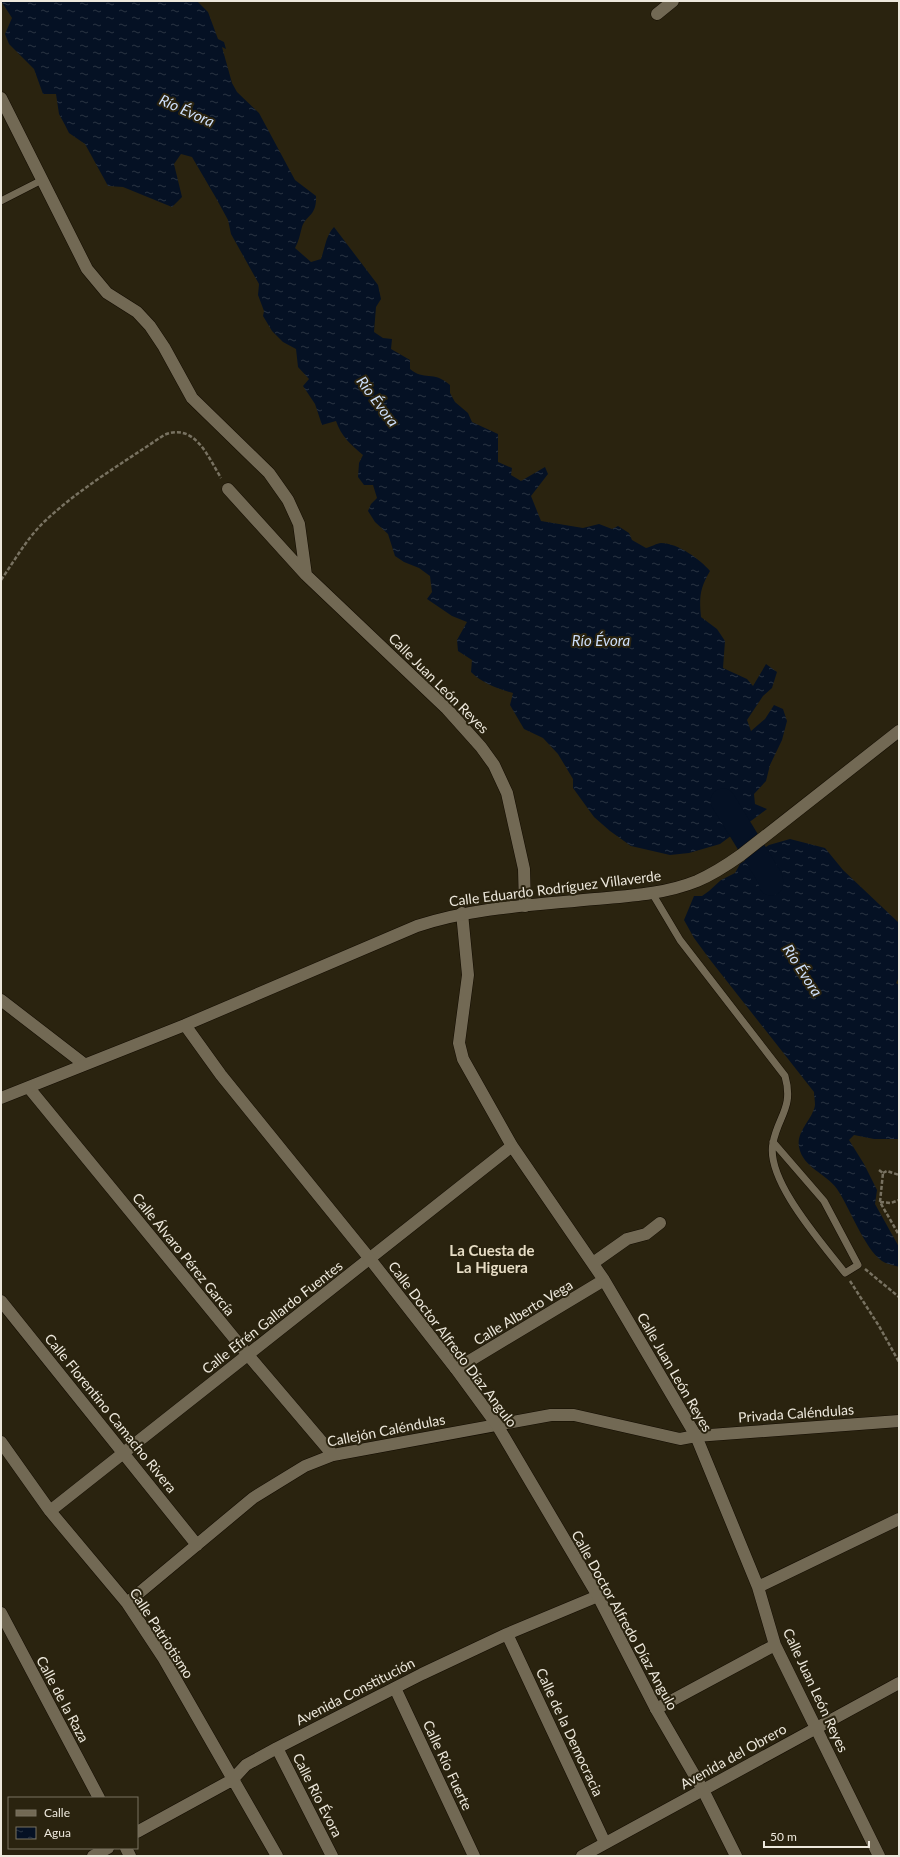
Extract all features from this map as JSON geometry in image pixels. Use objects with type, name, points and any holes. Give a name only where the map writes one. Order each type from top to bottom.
[{"type":"street","points":[[657,14],[673,1]]},
{"type":"street","points":[[1,98],[87,269],[107,293],[137,312],[150,326],[164,347],[192,398],[269,473],[288,500],[299,524],[306,575]]},
{"type":"street","name":"Calle Juan León Reyes","points":[[228,489],[306,575],[447,709],[481,747],[494,765],[507,793],[515,824],[524,869],[525,906]]},
{"type":"street","name":"Calle Eduardo Rodríguez Villaverde","points":[[1,1098],[185,1025],[418,926],[462,913],[652,893],[697,881],[723,868],[899,731]]},
{"type":"street","name":"Calle Juan León Reyes","points":[[462,913],[468,975],[459,1028],[460,1051],[512,1146],[604,1280],[696,1436],[758,1587],[775,1645],[879,1856]]},
{"type":"street","points":[[1,1000],[84,1064]]},
{"type":"street","name":"Calle Doctor Alfredo Díaz Angulo","points":[[185,1025],[221,1074],[370,1259],[456,1369],[496,1424],[598,1596],[656,1709],[703,1790],[736,1856]]},
{"type":"street","name":"Calle Álvaro Pérez García","points":[[29,1088],[248,1355],[334,1455]]},
{"type":"street","name":"Calle Efrén Gallardo Fuentes","points":[[50,1511],[512,1146]]},
{"type":"street","points":[[593,1263],[627,1239],[646,1234],[660,1223]]},
{"type":"street","name":"Calle Alberto Vega","points":[[456,1369],[604,1280]]},
{"type":"street","name":"Calle Florentino Camacho Rivera","points":[[1,1301],[197,1545]]},
{"type":"street","name":"Callejón Caléndulas","points":[[127,1603],[266,1489],[305,1466],[334,1455],[545,1416],[574,1415],[680,1439],[696,1436]]},
{"type":"street","name":"Privada Caléndulas","points":[[696,1436],[899,1421]]},
{"type":"street","name":"Calle Patriotismo","points":[[1,1442],[50,1511],[127,1603],[164,1659],[232,1780],[277,1856]]},
{"type":"street","points":[[758,1587],[899,1519]]},
{"type":"street","name":"Avenida Constitución","points":[[138,1831],[232,1780],[246,1765],[277,1748],[395,1688],[507,1634],[598,1596]]},
{"type":"street","name":"Calle de la Raza","points":[[1,1613],[98,1797]]},
{"type":"street","name":"Calle de la Democracia","points":[[507,1634],[605,1843]]},
{"type":"street","points":[[656,1709],[775,1645]]},
{"type":"street","name":"Avenida del Obrero","points":[[582,1856],[899,1683]]},
{"type":"street","name":"Calle Río Fuerte","points":[[395,1688],[474,1856]]},
{"type":"street","name":"Calle Río Évora","points":[[277,1748],[332,1856]]},
{"type":"street","points":[[93,1856],[106,1849]]},
{"type":"lane","points":[[1,200],[42,180]]},
{"type":"lane","points":[[652,893],[680,940],[784,1076],[789,1096],[773,1142],[772,1162],[779,1180],[802,1218],[845,1273],[858,1265],[824,1201],[773,1142]]},
{"type":"path","points":[[1,580],[32,534],[44,522],[82,491],[168,434],[177,431],[197,440],[228,489]]},
{"type":"path","points":[[879,1170],[883,1173]]},
{"type":"path","points":[[883,1173],[887,1171],[899,1175]]},
{"type":"path","points":[[883,1173],[880,1202],[899,1235]]},
{"type":"path","points":[[880,1202],[891,1203],[899,1200]]},
{"type":"path","points":[[858,1265],[881,1281],[899,1297]]},
{"type":"path","points":[[845,1273],[880,1326],[899,1362]]},
{"type":"water","name":"Río Évora","points":[[1,1],[197,1],[208,12],[218,39],[224,42],[226,49],[222,47],[232,83],[237,92],[259,113],[295,180],[316,196],[315,208],[302,227],[295,248],[311,262],[321,259],[327,238],[334,227],[378,285],[381,299],[376,307],[374,332],[383,338],[392,339],[391,349],[410,360],[410,369],[415,373],[444,380],[450,385],[450,393],[455,402],[468,413],[472,422],[498,434],[498,462],[512,468],[511,475],[521,481],[545,467],[548,474],[531,496],[541,521],[583,528],[599,524],[612,529],[618,526],[629,533],[632,540],[646,548],[661,543],[682,549],[695,557],[710,571],[701,593],[701,617],[717,629],[725,641],[723,668],[747,679],[753,686],[766,664],[777,672],[772,688],[763,696],[747,720],[751,731],[765,719],[774,705],[783,709],[787,721],[782,740],[770,765],[766,781],[754,794],[755,804],[767,809],[720,844],[689,853],[670,855],[631,846],[594,817],[573,788],[573,779],[558,754],[543,738],[524,729],[510,705],[513,693],[490,685],[471,672],[472,660],[458,651],[457,640],[467,622],[452,616],[427,599],[432,592],[430,576],[419,568],[404,562],[395,556],[388,534],[375,522],[368,511],[371,504],[377,498],[373,485],[364,485],[358,477],[359,463],[363,455],[347,440],[336,421],[322,425],[315,404],[303,386],[309,379],[298,367],[296,349],[283,342],[272,331],[263,316],[264,311],[258,295],[259,284],[231,234],[228,220],[192,157],[181,154],[174,164],[182,197],[172,207],[123,187],[108,186],[85,144],[69,133],[59,114],[56,94],[43,94],[34,69],[9,44],[5,34],[12,18]]},
{"type":"water","name":"Río Évora","points":[[790,839],[825,848],[843,870],[899,923],[899,977],[896,983],[899,985],[899,1139],[874,1139],[854,1135],[849,1140],[864,1164],[877,1190],[875,1204],[899,1247],[899,1267],[882,1261],[875,1255],[863,1238],[837,1189],[810,1165],[801,1154],[799,1147],[800,1136],[814,1110],[814,1092],[711,961],[694,938],[684,920],[694,896],[702,896],[721,880],[735,873],[740,864],[769,845]]},
{"type":"waterway","name":"Río Évora","points":[[723,801],[770,878],[771,883]]},
{"type":"district","name":"La Cuesta de La Higuera","points":[[492,1258]]}]
